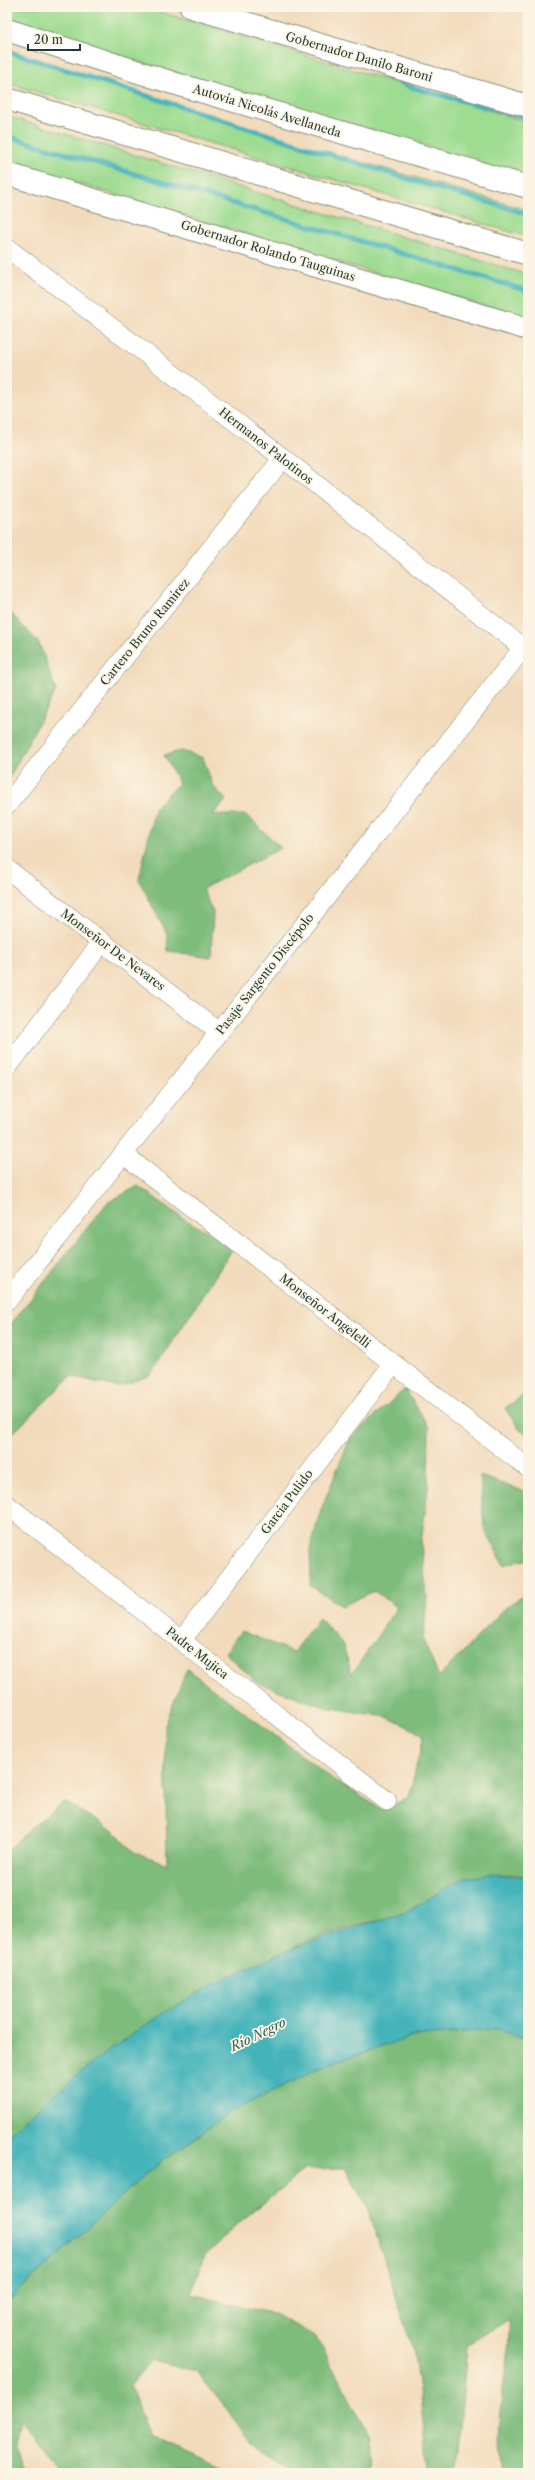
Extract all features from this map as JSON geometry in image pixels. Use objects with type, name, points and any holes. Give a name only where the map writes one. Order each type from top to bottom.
[{"type":"main road","name":"Gobernador Danilo Baroni","points":[[191,7],[528,106]]},
{"type":"main road","name":"Autovía Nicolás Avellaneda","points":[[7,30],[173,83],[528,187]]},
{"type":"main road","points":[[7,99],[528,254]]},
{"type":"main road","name":"Gobernador Rolando Tauguinas","points":[[7,174],[528,329]]},
{"type":"street","name":"Hermanos Palotinos","points":[[7,248],[283,458],[523,648]]},
{"type":"street","name":"Cartero Bruno Ramírez","points":[[7,805],[283,458]]},
{"type":"street","name":"Pasaje Sargento Discépolo","points":[[7,1302],[523,648]]},
{"type":"street","name":"Monseñor De Nevares","points":[[7,869],[219,1032]]},
{"type":"street","points":[[7,1068],[102,942]]},
{"type":"street","name":"Monseñor Angelelli","points":[[123,1154],[528,1468]]},
{"type":"street","name":"García Pulido","points":[[181,1641],[393,1364]]},
{"type":"street","name":"Padre Mujica","points":[[7,1505],[387,1801]]},
{"type":"green space","points":[[7,7],[144,7],[528,122],[528,178],[387,134],[64,40],[7,21]]},
{"type":"green space","points":[[7,53],[307,146],[528,210],[528,237],[7,83]]},
{"type":"green space","points":[[7,116],[528,275],[528,319],[7,162]]},
{"type":"green space","points":[[7,609],[39,643],[56,690],[7,782]]},
{"type":"green space","points":[[182,751],[203,758],[213,786],[226,800],[213,815],[246,815],[281,848],[202,889],[213,912],[211,957],[168,951],[167,934],[139,880],[155,807],[179,783],[164,755]]},
{"type":"green space","points":[[138,1186],[186,1220],[234,1247],[151,1375],[117,1387],[71,1376],[7,1439],[7,1329],[107,1203]]},
{"type":"green space","points":[[405,1389],[429,1427],[428,1488],[421,1544],[427,1597],[423,1640],[439,1677],[507,1606],[528,1593],[528,1877],[511,1874],[481,1878],[452,1889],[409,1910],[320,1937],[245,1969],[172,2009],[137,2032],[70,2082],[7,2136],[7,1851],[30,1828],[65,1802],[115,1832],[134,1852],[167,1864],[165,1725],[187,1669],[334,1780],[383,1810],[409,1797],[424,1735],[387,1717],[325,1707],[258,1683],[225,1653],[241,1631],[293,1652],[319,1618],[342,1643],[352,1674],[397,1607],[374,1591],[342,1606],[311,1586],[310,1550],[320,1512],[350,1438]]},
{"type":"green space","points":[[528,1392],[528,1435],[520,1430],[505,1408]]},
{"type":"green space","points":[[480,1476],[528,1493],[528,1559],[504,1565],[484,1528]]},
{"type":"green space","points":[[497,2029],[528,2039],[528,2473],[501,2473],[498,2435],[509,2338],[509,2319],[467,2346],[456,2473],[430,2473],[414,2354],[369,2211],[345,2168],[306,2169],[241,2221],[204,2256],[190,2294],[274,2314],[315,2336],[370,2436],[372,2473],[295,2473],[253,2442],[196,2371],[151,2361],[130,2386],[150,2436],[231,2473],[61,2473],[20,2419],[15,2447],[24,2473],[7,2473],[7,2302],[151,2169],[233,2111],[328,2064],[412,2037]]},
{"type":"water","name":"Río Negro","points":[[489,1874],[528,1877],[528,2039],[497,2029],[412,2037],[328,2064],[233,2111],[151,2169],[7,2302],[7,2136],[38,2108],[103,2055],[172,2008],[209,1987],[246,1968],[299,1946],[407,1911],[420,1905],[460,1880]]},
{"type":"waterway","points":[[173,7],[185,11]]},
{"type":"waterway","points":[[7,51],[411,180],[528,214]]},
{"type":"waterway","points":[[385,75],[411,87],[528,118]]},
{"type":"waterway","points":[[7,136],[528,291]]}]
